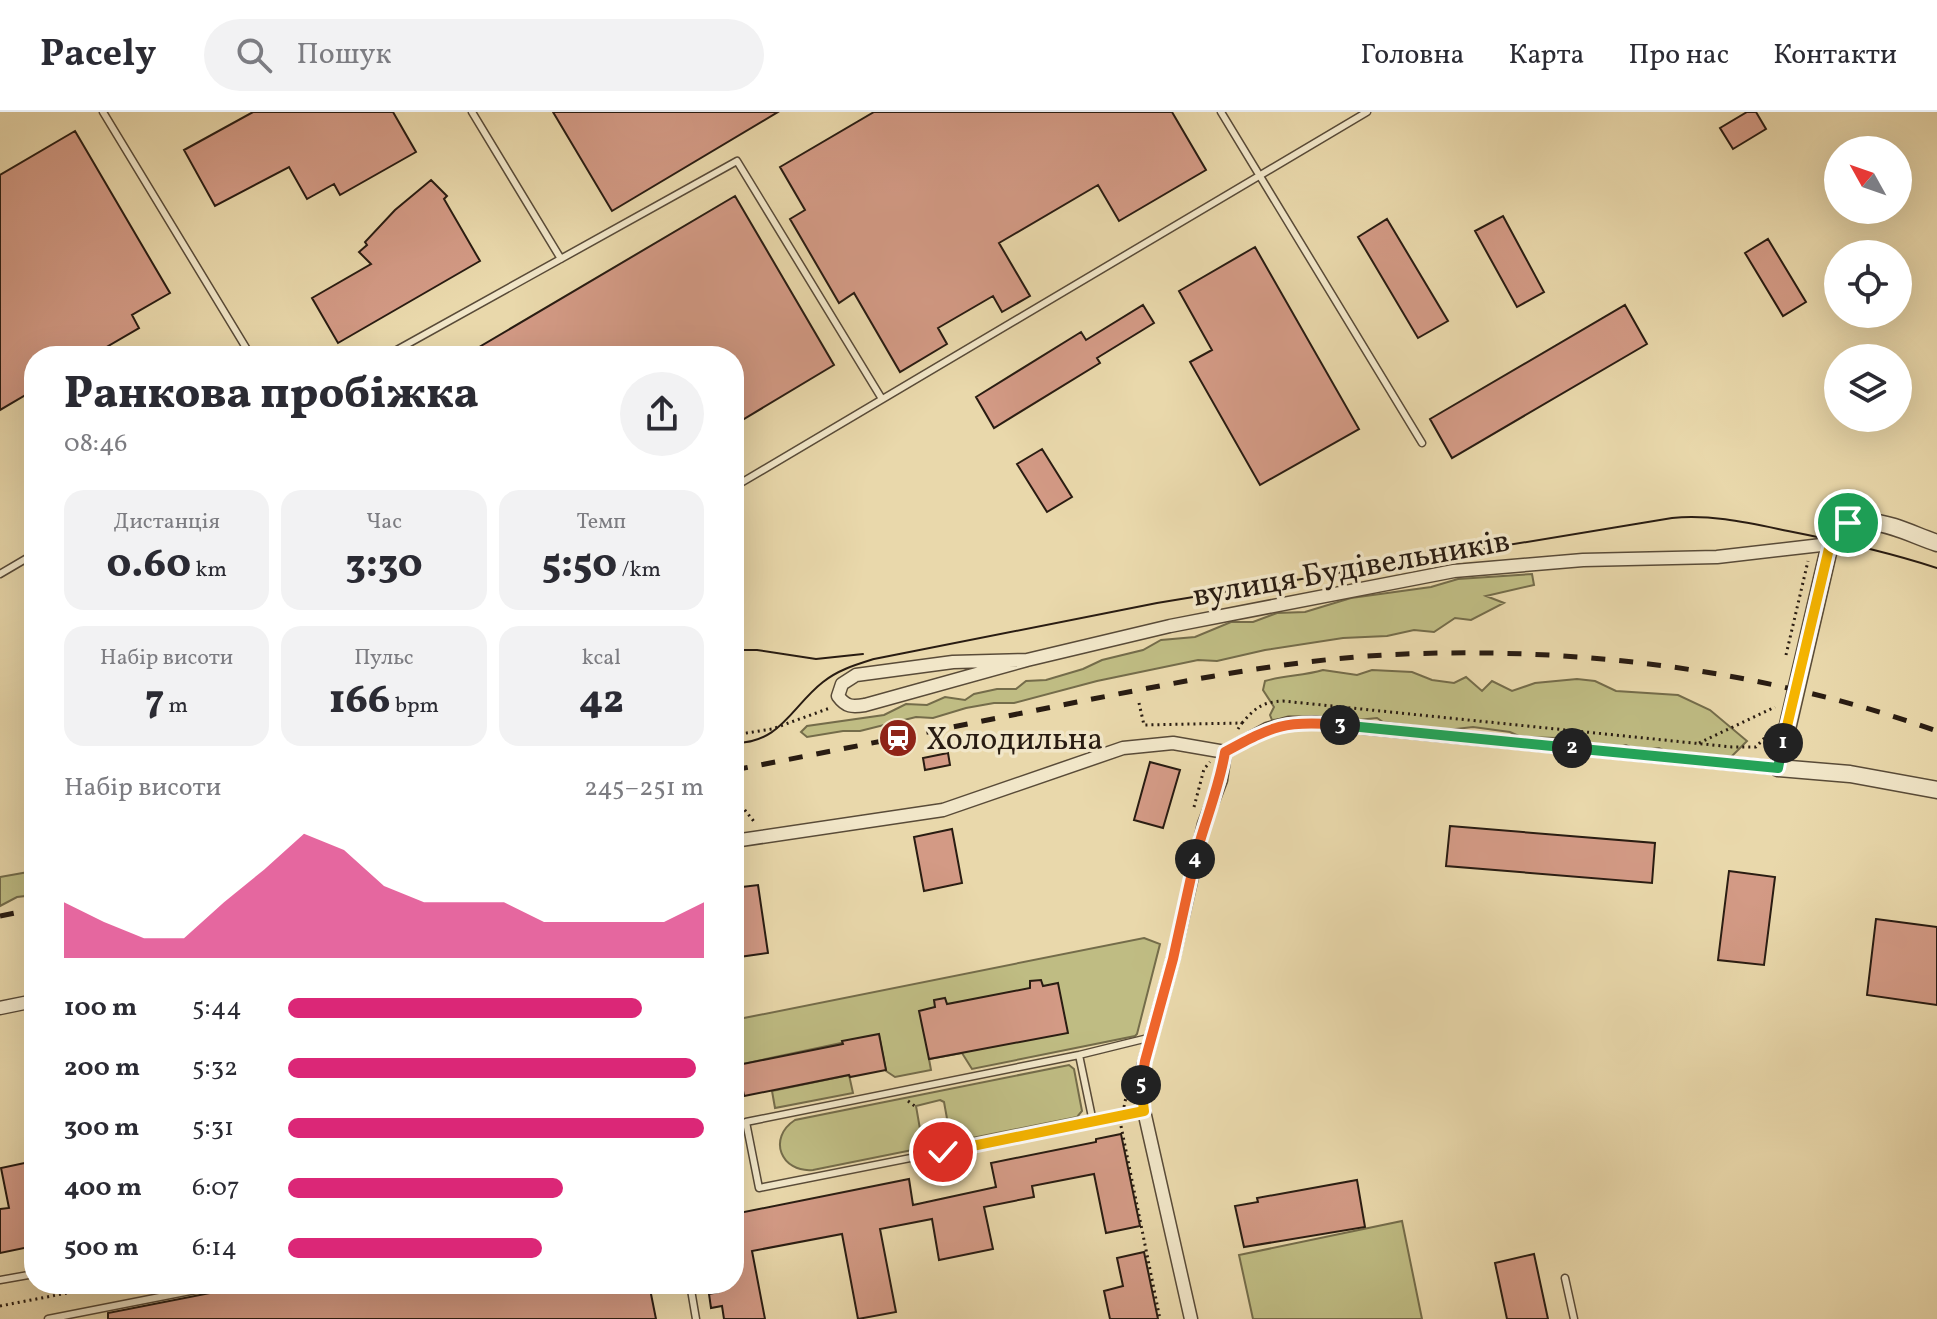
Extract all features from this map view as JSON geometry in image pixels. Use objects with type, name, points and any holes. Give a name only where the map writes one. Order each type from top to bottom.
[{"type":"street","points":[[1778,768],[1830,544],[1838,532],[1848,523],[1861,520],[1937,543]]},
{"type":"street","name":"вулиця Будівельників","points":[[1027,660],[953,662],[856,675],[842,684],[838,696],[851,707],[865,705],[1027,660],[1170,626],[1454,571],[1583,560],[1717,557],[1830,544]]},
{"type":"street","points":[[744,840],[943,810],[1123,748],[1173,743],[1225,752],[1267,729],[1289,723],[1850,774],[1937,790]]},
{"type":"street","points":[[1191,1319],[1144,1111],[1141,1075],[1173,959],[1204,824],[1221,780],[1225,752]]},
{"type":"street","points":[[0,1008],[24,1003]]},
{"type":"lane","points":[[103,112],[245,346]]},
{"type":"lane","points":[[472,112],[561,259]]},
{"type":"lane","points":[[1221,112],[1422,443]]},
{"type":"lane","points":[[744,481],[1367,112]]},
{"type":"lane","points":[[404,346],[737,161],[882,399]]},
{"type":"lane","points":[[0,574],[24,560]]},
{"type":"lane","points":[[1144,1111],[759,1188],[746,1122],[1079,1055],[1152,1037]]},
{"type":"lane","points":[[1079,1055],[1093,1122]]},
{"type":"lane","points":[[0,1280],[24,1276]]},
{"type":"lane","points":[[1565,1278],[1574,1319]]},
{"type":"lane","points":[[48,1319],[175,1294]]},
{"type":"lane","points":[[692,1294],[696,1319]]},
{"type":"path","points":[[1787,655],[1811,546]]},
{"type":"path","points":[[1242,723],[1256,707],[1267,702],[1283,701],[1756,747],[1769,734],[1777,696]]},
{"type":"path","points":[[744,733],[772,729],[843,703]]},
{"type":"path","points":[[1139,703],[1144,725]]},
{"type":"path","points":[[1697,743],[1775,707]]},
{"type":"path","points":[[744,811],[766,837]]},
{"type":"path","points":[[938,1127],[943,1152]]},
{"type":"path","points":[[0,1306],[62,1294]]},
{"type":"shaded area","points":[[1532,574],[1534,585],[1486,596],[1504,603],[1471,620],[1455,618],[1434,632],[1414,630],[1387,636],[1343,638],[1217,661],[1198,660],[1097,681],[1014,703],[966,708],[933,718],[916,717],[860,731],[807,737],[801,732],[807,726],[884,715],[906,704],[927,705],[945,697],[965,700],[974,694],[997,689],[1016,689],[1026,681],[1046,680],[1102,660],[1143,650],[1161,640],[1195,637],[1231,622],[1253,622],[1277,613],[1305,612],[1351,598],[1431,587],[1458,579]]},
{"type":"shaded area","points":[[1323,670],[1357,675],[1372,670],[1412,672],[1432,680],[1454,683],[1466,677],[1482,691],[1492,681],[1512,691],[1535,683],[1577,679],[1595,681],[1616,691],[1678,695],[1710,710],[1747,741],[1731,757],[1701,757],[1690,753],[1673,755],[1659,748],[1638,751],[1626,745],[1594,747],[1584,742],[1558,738],[1521,737],[1510,732],[1473,727],[1447,730],[1383,722],[1377,718],[1358,720],[1314,716],[1272,720],[1270,715],[1274,707],[1263,690],[1265,681]]},
{"type":"shaded area","points":[[24,873],[24,896],[0,906],[0,877]]},
{"type":"shaded area","points":[[1144,938],[1160,944],[1135,1036],[972,1069],[962,1053],[929,1059],[931,1070],[895,1077],[886,1071],[879,1035],[744,1064],[744,1018]]},
{"type":"shaded area","points":[[1069,1065],[1074,1069],[1082,1111],[1077,1117],[813,1170],[793,1166],[782,1153],[782,1136],[786,1127],[795,1120]],"holes":[[[940,1100],[944,1102],[948,1124],[920,1129],[916,1106]]]},
{"type":"shaded area","points":[[849,1075],[853,1093],[775,1108],[772,1091]]},
{"type":"shaded area","points":[[1402,1221],[1422,1319],[1253,1319],[1239,1255]]},
{"type":"building","points":[[253,112],[393,112],[416,152],[340,195],[334,184],[307,199],[289,167],[215,206],[184,150]]},
{"type":"building","points":[[553,112],[778,112],[612,211]]},
{"type":"building","points":[[874,112],[1172,112],[1206,170],[1119,221],[1098,185],[999,243],[1030,296],[1002,312],[993,296],[938,328],[947,344],[900,372],[854,293],[839,303],[790,219],[805,210],[780,167]]},
{"type":"building","points":[[1747,112],[1756,112],[1766,129],[1733,149],[1720,128]]},
{"type":"building","points":[[75,131],[170,293],[132,315],[139,328],[108,346],[24,346],[24,396],[0,410],[0,175]]},
{"type":"building","points":[[431,180],[447,196],[444,199],[480,261],[338,343],[312,298],[371,264],[359,252],[367,245],[365,242],[395,210]]},
{"type":"building","points":[[735,196],[834,365],[744,419],[744,346],[481,346]]},
{"type":"building","points":[[1503,216],[1544,292],[1517,307],[1475,231]]},
{"type":"building","points":[[1387,219],[1448,321],[1418,338],[1358,237]]},
{"type":"building","points":[[1768,239],[1806,302],[1783,316],[1745,253]]},
{"type":"building","points":[[1255,247],[1359,429],[1260,485],[1190,362],[1212,350],[1179,291]]},
{"type":"building","points":[[1143,305],[1154,323],[1097,358],[1100,363],[994,428],[976,397],[1081,332],[1086,340]]},
{"type":"building","points":[[1625,305],[1647,344],[1452,458],[1430,419]]},
{"type":"building","points":[[1042,449],[1072,497],[1047,512],[1017,464]]},
{"type":"building","points":[[948,753],[950,765],[925,770],[923,758]]},
{"type":"building","points":[[1150,762],[1180,770],[1163,828],[1134,820]]},
{"type":"building","points":[[1450,826],[1655,843],[1652,883],[1446,866]]},
{"type":"building","points":[[952,829],[962,883],[924,891],[914,837]]},
{"type":"building","points":[[1729,871],[1775,877],[1764,965],[1718,960]]},
{"type":"building","points":[[758,885],[768,953],[744,956],[744,887]]},
{"type":"building","points":[[1876,919],[1937,927],[1937,1005],[1867,995]]},
{"type":"building","points":[[1041,980],[1043,986],[1058,983],[1068,1033],[929,1059],[919,1011],[935,1007],[934,1000],[945,998],[947,1004],[1030,988],[1030,981]]},
{"type":"building","points":[[879,1034],[886,1070],[744,1096],[744,1064],[843,1044],[842,1041]]},
{"type":"building","points":[[1121,1134],[1140,1226],[1106,1233],[1094,1174],[1032,1186],[1034,1197],[984,1207],[993,1249],[939,1260],[932,1219],[880,1229],[896,1312],[858,1319],[842,1234],[752,1251],[765,1319],[724,1319],[722,1306],[711,1308],[709,1294],[744,1294],[744,1212],[909,1179],[913,1205],[996,1187],[991,1163],[1096,1142],[1096,1139]]},
{"type":"building","points":[[24,1163],[24,1248],[0,1253],[0,1209],[9,1208],[1,1168]]},
{"type":"building","points":[[1357,1180],[1365,1227],[1244,1247],[1235,1206],[1258,1202],[1257,1198]]},
{"type":"building","points":[[1144,1252],[1158,1319],[1110,1319],[1104,1291],[1123,1286],[1117,1258]]},
{"type":"building","points":[[1534,1254],[1548,1319],[1507,1319],[1495,1263]]},
{"type":"building","points":[[205,1294],[651,1294],[656,1319],[108,1319],[108,1313]]},
{"type":"tram line","points":[[744,742],[774,730],[829,678],[874,659],[1157,603],[1672,518],[1716,518],[1759,525],[1863,547],[1937,568]]},
{"type":"tram line","points":[[744,650],[816,659],[863,654]]},
{"type":"railway","points":[[744,768],[1199,679],[1281,665],[1405,654],[1540,655],[1675,667],[1808,693],[1937,731]]},
{"type":"railway","points":[[0,916],[24,911]]},
{"type":"place","name":"Холодильна","points":[[898,738]]},
{"type":"route","points":[[943,1152],[1144,1111],[1141,1075],[1173,959],[1204,824],[1221,780],[1225,752],[1267,729],[1289,723],[1315,723],[1778,768],[1831,540],[1848,523]]}]
